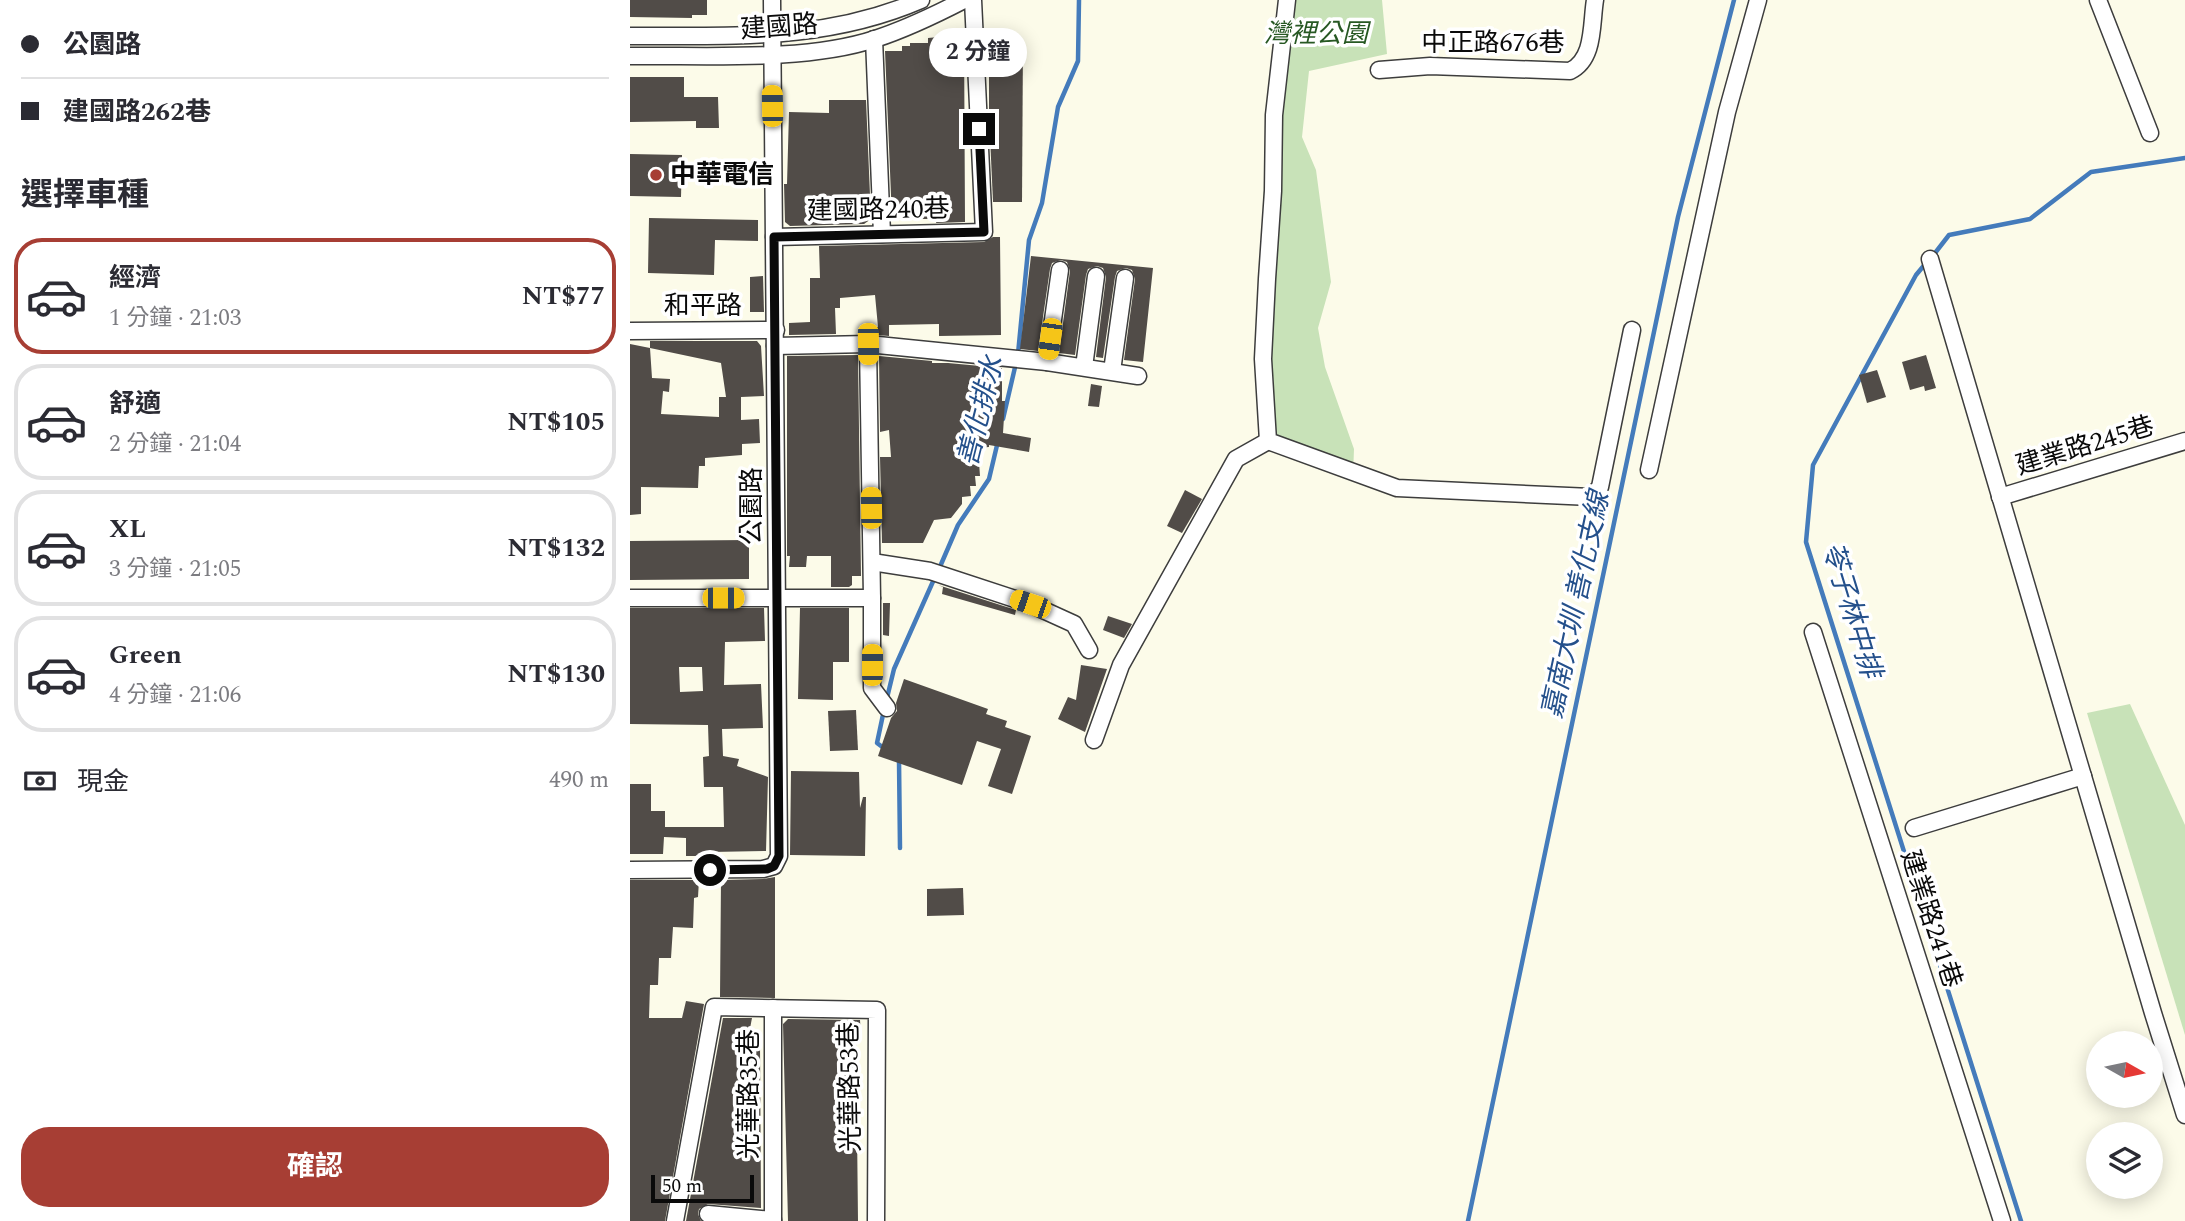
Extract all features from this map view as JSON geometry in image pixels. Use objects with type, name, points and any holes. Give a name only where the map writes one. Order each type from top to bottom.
[{"type":"street","name":"公園路","points":[[630,870],[763,869],[774,866],[778,860],[772,0]]},
{"type":"street","points":[[876,0],[876,17]]},
{"type":"street","name":"建國路","points":[[630,36],[771,35],[806,32],[876,17],[921,0]]},
{"type":"street","name":"建國路","points":[[630,56],[794,53],[874,39],[964,0]]},
{"type":"street","name":"建國路240巷","points":[[774,237],[984,232],[973,0]]},
{"type":"street","points":[[1268,440],[1264,359],[1273,191],[1274,115],[1287,0]]},
{"type":"street","name":"中正路676巷","points":[[1379,70],[1430,66],[1570,71],[1580,66],[1587,55],[1595,0]]},
{"type":"street","points":[[1649,470],[1727,113],[1758,0]]},
{"type":"street","points":[[2098,0],[2150,133]]},
{"type":"street","points":[[874,39],[882,234]]},
{"type":"street","points":[[1930,259],[2185,1115]]},
{"type":"street","points":[[1047,362],[1060,270]]},
{"type":"street","points":[[1084,367],[1096,276]]},
{"type":"street","points":[[1112,371],[1125,278]]},
{"type":"street","points":[[1268,440],[1397,488],[1591,497],[1600,487],[1632,330]]},
{"type":"street","name":"和平路","points":[[630,331],[868,344],[1047,362],[1139,376]]},
{"type":"street","points":[[868,344],[872,688],[887,708]]},
{"type":"street","points":[[1094,740],[1121,665],[1236,459],[1268,440]]},
{"type":"street","name":"建業路245巷","points":[[2000,497],[2185,441]]},
{"type":"street","points":[[872,562],[937,573],[1030,604],[1074,624],[1088,650]]},
{"type":"street","points":[[630,598],[872,598]]},
{"type":"street","name":"建業路241巷","points":[[1813,632],[2002,1221]]},
{"type":"street","points":[[1914,828],[2082,776]]},
{"type":"street","points":[[675,1221],[715,1007],[773,1008]]},
{"type":"street","name":"光華路35巷","points":[[773,1008],[773,1220]]},
{"type":"street","name":"光華路53巷","points":[[773,1008],[877,1010],[876,1221]]},
{"type":"street","points":[[708,1214],[773,1220]]},
{"type":"green space","name":"灣裡公園","points":[[1284,0],[1382,0],[1387,54],[1309,71],[1302,137],[1316,170],[1331,282],[1318,328],[1325,367],[1354,449],[1353,476],[1273,435],[1263,198],[1284,22]]},
{"type":"green space","points":[[2130,704],[2185,825],[2185,1035],[2087,713]]},
{"type":"building","points":[[630,0],[707,0],[707,15],[692,15],[692,18],[630,17]]},
{"type":"building","points":[[949,29],[964,29],[965,222],[936,223],[936,219],[892,219],[885,51],[902,51],[902,46],[910,46],[910,43],[928,43],[928,38],[948,34]]},
{"type":"building","points":[[989,40],[1023,40],[1022,202],[993,202]]},
{"type":"building","points":[[630,77],[684,77],[684,97],[718,97],[719,128],[696,128],[696,121],[630,122]]},
{"type":"building","points":[[829,100],[866,100],[871,219],[864,224],[790,226],[785,222],[784,184],[787,184],[789,112],[829,113]]},
{"type":"building","name":"中華電信","points":[[630,154],[682,155],[681,197],[630,196]]},
{"type":"building","points":[[649,218],[758,220],[758,241],[715,240],[714,275],[648,273]]},
{"type":"building","points":[[1000,237],[1001,335],[939,336],[939,324],[889,325],[889,336],[864,334],[863,327],[878,327],[875,295],[840,298],[840,308],[835,308],[836,334],[789,335],[789,323],[810,322],[810,278],[820,278],[819,246],[984,242]]},
{"type":"building","points":[[1031,256],[1153,268],[1143,362],[1124,360],[1135,279],[1132,270],[1126,268],[1117,271],[1115,277],[1103,358],[1096,357],[1106,277],[1103,268],[1097,266],[1088,269],[1086,275],[1075,355],[1059,353],[1070,271],[1067,262],[1061,260],[1052,263],[1050,269],[1038,351],[1020,349]]},
{"type":"building","points":[[763,276],[764,312],[750,312],[750,277]]},
{"type":"building","points":[[650,341],[757,341],[761,346],[764,396],[741,397],[741,420],[759,419],[760,443],[742,444],[742,455],[705,458],[705,466],[699,466],[698,488],[641,487],[641,514],[630,515],[630,344],[650,348]],"holes":[[[650,348],[721,363],[726,397],[719,397],[719,417],[661,414],[663,391],[669,392],[670,379],[652,378]]]},
{"type":"building","points":[[858,355],[861,576],[852,576],[852,585],[849,587],[831,587],[831,556],[807,556],[806,567],[789,567],[787,356]]},
{"type":"building","points":[[1926,355],[1936,388],[1925,391],[1924,386],[1910,390],[1902,362]]},
{"type":"building","points":[[879,356],[1002,368],[1002,401],[1005,401],[1003,433],[1031,438],[1029,452],[989,445],[978,448],[980,476],[975,476],[976,486],[970,486],[971,496],[962,497],[962,504],[951,518],[934,520],[923,543],[882,543],[880,457],[891,457],[889,430],[880,432]]},
{"type":"building","points":[[1877,370],[1886,397],[1867,403],[1859,375]]},
{"type":"building","points":[[1091,384],[1102,386],[1099,407],[1088,406]]},
{"type":"building","points":[[1185,490],[1202,499],[1182,533],[1167,526]]},
{"type":"building","points":[[749,540],[749,579],[630,580],[630,541]]},
{"type":"building","points":[[938,585],[1016,610],[1015,615],[942,594],[943,587]]},
{"type":"building","points":[[883,603],[890,603],[889,636],[883,635]]},
{"type":"building","points":[[630,608],[764,608],[765,641],[725,642],[724,685],[761,684],[763,728],[722,729],[723,756],[739,759],[737,766],[768,777],[766,851],[711,852],[711,856],[686,856],[686,838],[664,837],[663,854],[630,854],[630,784],[651,784],[651,811],[665,811],[665,827],[724,827],[723,787],[704,787],[703,757],[709,756],[708,725],[630,724]],"holes":[[[679,667],[702,667],[703,691],[680,692]]]},
{"type":"building","points":[[800,608],[849,608],[849,662],[833,662],[833,700],[798,699]]},
{"type":"building","points":[[1108,616],[1132,624],[1124,638],[1103,630]]},
{"type":"building","points":[[1081,665],[1107,669],[1085,732],[1058,719],[1068,697],[1076,700]]},
{"type":"building","points":[[904,679],[988,709],[986,714],[1007,721],[1005,727],[1031,736],[1012,794],[988,786],[1001,749],[977,741],[962,785],[878,756],[891,718],[897,711],[896,703]]},
{"type":"building","points":[[856,710],[858,750],[830,751],[828,711]]},
{"type":"building","points":[[791,771],[859,772],[860,808],[863,797],[866,797],[865,856],[790,855]]},
{"type":"building","points":[[775,877],[775,998],[720,997],[721,880]]},
{"type":"building","points":[[630,880],[699,880],[698,897],[694,898],[693,928],[673,927],[671,958],[659,958],[658,985],[650,985],[649,1018],[682,1018],[686,1001],[704,1004],[665,1221],[630,1221]]},
{"type":"building","points":[[963,888],[964,915],[927,916],[927,889]]},
{"type":"building","points":[[723,1018],[752,1018],[747,1044],[760,1044],[761,1208],[708,1204],[699,1209],[701,1221],[686,1221]]},
{"type":"building","points":[[788,1019],[860,1020],[861,1036],[856,1036],[858,1221],[788,1221],[783,1024]]},
{"type":"waterway","name":"善化排水","points":[[1018,354],[1029,240],[1042,203],[1058,107],[1078,61],[1079,0]]},
{"type":"waterway","name":"嘉南大圳 善化支線","points":[[1468,1221],[1678,217],[1734,0]]},
{"type":"waterway","name":"苓子林中排","points":[[1932,257],[1949,235],[2030,219],[2091,172],[2185,158]]},
{"type":"waterway","name":"苓子林中排","points":[[1926,263],[1916,275],[1813,465],[1806,542],[2021,1221]]},
{"type":"waterway","name":"善化排水","points":[[1003,419],[1016,363]]},
{"type":"waterway","name":"善化排水","points":[[939,569],[958,525],[989,479],[998,441]]},
{"type":"waterway","name":"善化排水","points":[[886,702],[894,669],[935,577]]},
{"type":"waterway","name":"善化排水","points":[[884,710],[877,743],[885,749]]},
{"type":"waterway","name":"善化排水","points":[[897,759],[900,848]]},
{"type":"place","name":"中華電信","points":[[656,175]]},
{"type":"route","points":[[710,870],[767,869],[774,866],[779,856],[774,237],[984,232],[979,129]]}]
